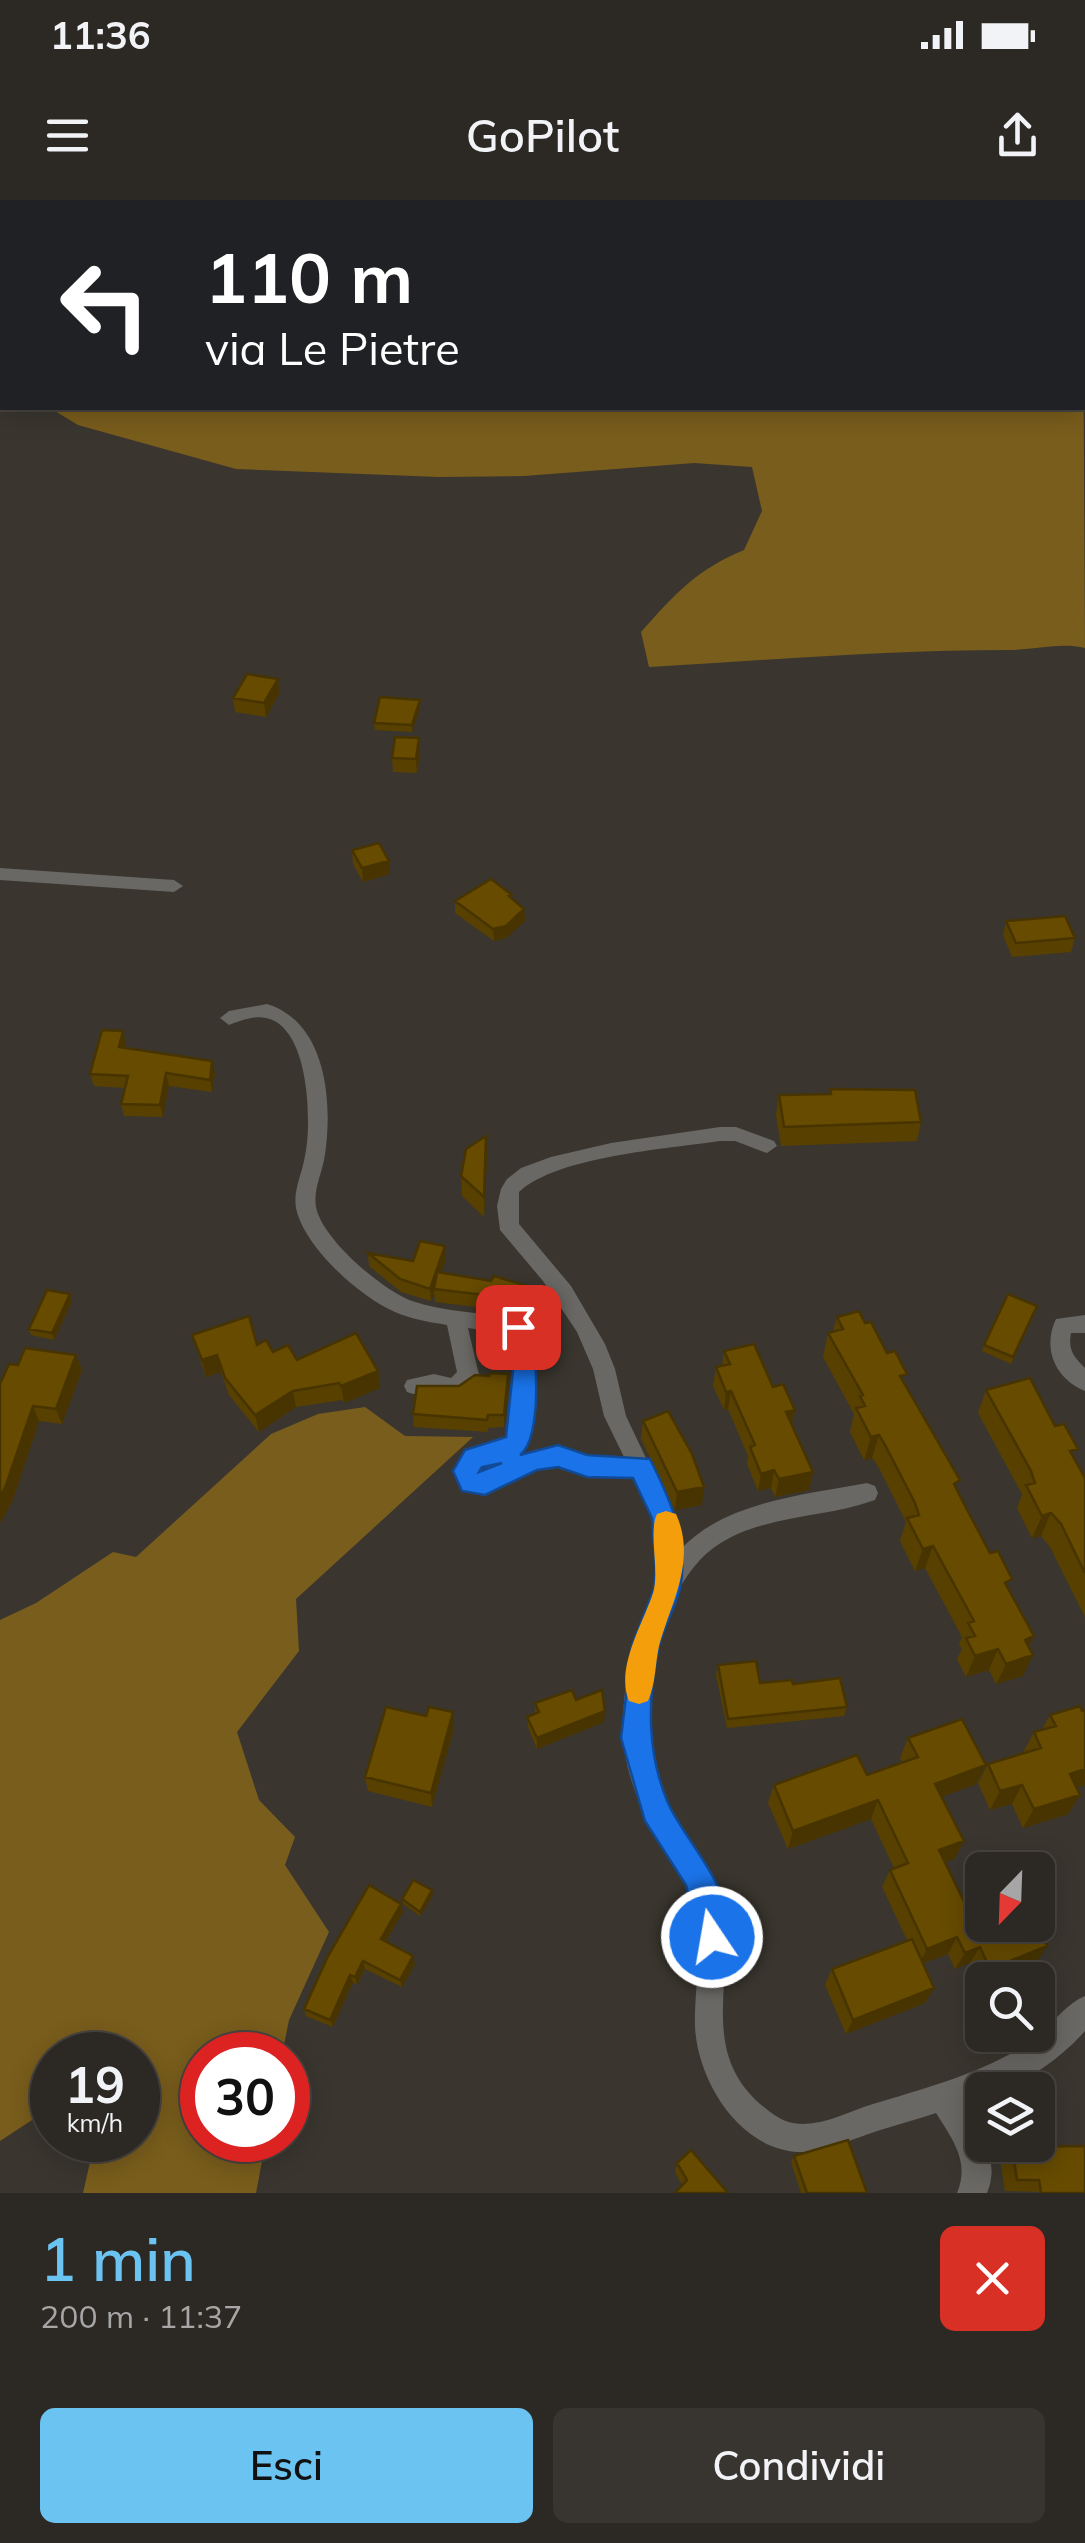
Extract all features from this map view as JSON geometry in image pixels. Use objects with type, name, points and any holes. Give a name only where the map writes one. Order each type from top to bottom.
[{"type":"street","points":[[0,874],[174,886]]},
{"type":"street","points":[[229,1018],[268,1011],[286,1018],[304,1040],[319,1123],[315,1159],[304,1188],[308,1214],[318,1234],[389,1300],[413,1310],[518,1327],[525,1371],[518,1443],[502,1452],[474,1458],[466,1471],[471,1483],[485,1484],[534,1460],[558,1456],[587,1466],[641,1466]]},
{"type":"street","points":[[668,1589],[670,1542],[666,1518],[614,1412],[603,1364],[577,1314],[546,1265],[510,1230],[510,1189],[518,1180],[554,1163],[620,1150],[720,1134],[736,1134],[767,1146]]},
{"type":"street","points":[[415,1386],[434,1383],[455,1388],[468,1375],[466,1354],[456,1329],[458,1318]]},
{"type":"street","points":[[1085,1324],[1063,1324],[1058,1349],[1060,1357],[1085,1382]]},
{"type":"street","points":[[867,1493],[748,1518],[705,1540],[687,1556],[668,1589],[646,1646],[635,1738],[656,1810],[698,1876],[707,1902],[712,1937],[708,2012],[721,2076],[743,2108],[771,2129],[806,2139],[942,2098],[1075,2042],[1085,2010]]},
{"type":"street","points":[[942,2098],[967,2138],[978,2167],[977,2187],[972,2193]]},
{"type":"shaded area","points":[[53,410],[1084,410],[1085,648],[1057,646],[649,667],[641,632],[687,584],[744,550],[762,511],[752,467],[694,463],[524,476],[439,477],[236,469],[78,425]]},
{"type":"shaded area","points":[[365,1407],[405,1436],[473,1437],[296,1599],[299,1651],[237,1732],[259,1800],[295,1837],[285,1865],[329,1932],[287,2032],[180,2032],[180,2162],[262,2162],[256,2193],[83,2193],[90,2162],[160,2162],[160,2032],[30,2032],[30,2121],[0,2141],[0,1620],[36,1603],[113,1552],[136,1557],[271,1434],[318,1414]]},
{"type":"building","points":[[247,674],[278,679],[264,703],[233,698]]},
{"type":"building","points":[[380,697],[420,700],[412,725],[374,723]]},
{"type":"building","points":[[395,737],[419,738],[416,759],[392,758]]},
{"type":"building","points":[[379,843],[389,861],[362,868],[352,850]]},
{"type":"building","points":[[491,879],[524,909],[506,926],[493,929],[455,901]]},
{"type":"building","points":[[1065,916],[1075,938],[1016,943],[1006,921]]},
{"type":"building","points":[[102,1030],[123,1031],[119,1047],[212,1061],[210,1080],[166,1073],[160,1105],[121,1104],[128,1076],[90,1074]]},
{"type":"building","points":[[830,1089],[915,1090],[921,1122],[784,1127],[779,1095],[831,1094]]},
{"type":"building","points":[[486,1136],[484,1197],[461,1176],[466,1149]]},
{"type":"building","points":[[420,1241],[445,1246],[430,1289],[400,1279],[368,1253],[413,1261]]},
{"type":"building","points":[[437,1272],[491,1281],[494,1276],[537,1289],[536,1301],[434,1289]]},
{"type":"building","points":[[47,1290],[70,1294],[52,1333],[29,1329]]},
{"type":"building","points":[[1008,1294],[1037,1306],[1013,1357],[984,1345]]},
{"type":"building","points":[[859,1311],[865,1323],[871,1322],[887,1353],[895,1351],[907,1374],[900,1376],[960,1480],[954,1484],[964,1504],[990,1553],[998,1551],[1012,1579],[1005,1583],[1034,1636],[1025,1640],[1033,1655],[1006,1664],[998,1649],[975,1656],[966,1638],[975,1636],[968,1623],[974,1621],[933,1546],[923,1549],[907,1518],[919,1515],[915,1503],[879,1435],[871,1437],[856,1408],[865,1406],[860,1396],[863,1395],[828,1333],[843,1329],[837,1317]]},
{"type":"building","points":[[249,1316],[257,1345],[266,1340],[273,1352],[288,1345],[297,1360],[356,1333],[378,1371],[341,1386],[339,1383],[293,1391],[255,1415],[225,1378],[217,1355],[202,1360],[192,1335]]},
{"type":"building","points":[[754,1344],[773,1387],[783,1384],[795,1410],[786,1412],[813,1472],[779,1479],[774,1470],[761,1474],[750,1447],[755,1445],[716,1367],[730,1364],[724,1351]]},
{"type":"building","points":[[25,1348],[76,1355],[56,1409],[33,1406],[0,1496],[0,1384],[9,1364],[18,1365]]},
{"type":"building","points":[[508,1374],[504,1415],[488,1415],[487,1420],[413,1414],[417,1386],[459,1386],[475,1375]]},
{"type":"building","points":[[1030,1378],[1055,1426],[1064,1424],[1078,1449],[1070,1451],[1085,1478],[1085,1573],[1061,1524],[1051,1513],[1042,1516],[1026,1485],[1035,1483],[1031,1471],[986,1390]]},
{"type":"building","points":[[668,1411],[692,1454],[704,1487],[677,1492],[643,1421]]},
{"type":"building","points":[[756,1661],[760,1683],[792,1680],[793,1684],[840,1678],[847,1707],[728,1719],[718,1665]]},
{"type":"building","points":[[572,1690],[576,1700],[602,1690],[605,1711],[537,1738],[527,1717],[539,1712],[535,1703]]},
{"type":"building","points":[[1080,1706],[1085,1710],[1085,1769],[1070,1774],[1080,1795],[1034,1809],[1022,1785],[1000,1791],[988,1764],[1041,1748],[1034,1732],[1056,1726],[1050,1715]]},
{"type":"building","points":[[386,1707],[426,1716],[429,1707],[453,1712],[431,1793],[365,1777]]},
{"type":"building","points":[[962,1719],[986,1765],[935,1784],[964,1841],[939,1850],[965,1904],[965,1942],[1045,1942],[1047,1946],[1007,1962],[987,1962],[980,1947],[965,1953],[957,1937],[927,1949],[890,1870],[908,1863],[878,1800],[793,1831],[774,1785],[857,1755],[867,1775],[918,1757],[908,1738]]},
{"type":"building","points":[[413,1880],[432,1890],[420,1912],[402,1899]]},
{"type":"building","points":[[369,1885],[401,1904],[381,1939],[413,1956],[400,1980],[363,1961],[355,1977],[350,1975],[330,2020],[304,2009],[328,1956]]},
{"type":"building","points":[[912,1939],[934,1988],[853,2020],[832,1969]]},
{"type":"building","points":[[848,2140],[867,2193],[807,2193],[794,2156]]},
{"type":"building","points":[[1055,2146],[1085,2146],[1085,2193],[1041,2193],[1039,2180],[1017,2180],[1014,2162],[1055,2162]]},
{"type":"building","points":[[691,2150],[728,2193],[675,2193],[687,2180],[677,2163]]},
{"type":"slow traffic","points":[[639,1691],[646,1646],[668,1589],[670,1542],[666,1522]]},
{"type":"route","points":[[518,1327],[525,1371],[524,1413],[518,1443],[502,1452],[474,1458],[466,1471],[471,1483],[485,1484],[534,1460],[558,1456],[587,1466],[641,1466],[666,1518],[670,1542],[668,1589],[646,1646],[635,1738],[656,1810],[698,1876],[712,1937]]}]
